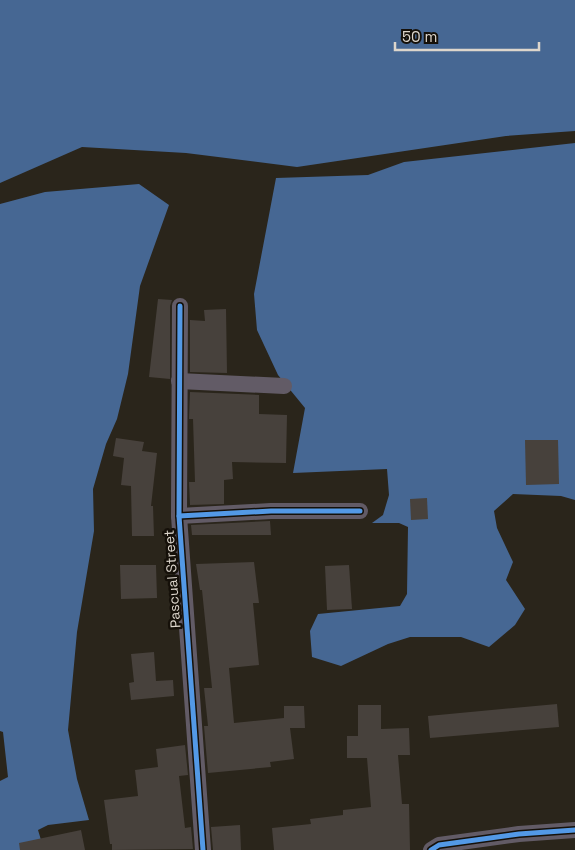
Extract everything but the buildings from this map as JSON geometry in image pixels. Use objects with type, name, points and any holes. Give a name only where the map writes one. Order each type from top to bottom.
[{"type":"street","name":"Pascual Street","points":[[180,306],[178,516],[203,850]]},
{"type":"street","points":[[179,381],[284,386]]},
{"type":"street","points":[[178,516],[271,511],[360,511]]},
{"type":"street","points":[[431,850],[439,845],[519,842],[575,830]]},
{"type":"water","points":[[0,0],[575,0],[575,131],[506,136],[297,167],[186,153],[82,147],[0,183]]},
{"type":"water","points":[[575,143],[575,500],[561,496],[513,494],[494,511],[497,528],[513,562],[506,580],[525,609],[515,625],[489,647],[461,637],[410,637],[388,644],[341,666],[312,657],[310,631],[318,614],[400,606],[407,594],[408,527],[399,523],[372,523],[383,515],[389,495],[387,469],[293,473],[305,408],[278,375],[257,330],[254,294],[276,178],[368,175],[404,162]]},
{"type":"water","points":[[139,184],[169,205],[140,286],[128,374],[117,419],[106,444],[93,489],[94,531],[77,632],[68,730],[77,779],[89,820],[48,825],[38,830],[44,850],[0,850],[0,781],[8,777],[3,732],[0,731],[0,204],[45,192]]},
{"type":"cycle path","points":[[180,306],[179,516],[203,850]]},
{"type":"cycle path","points":[[179,516],[271,511],[360,511]]},
{"type":"cycle path","points":[[431,850],[439,845],[519,834],[575,830]]}]
